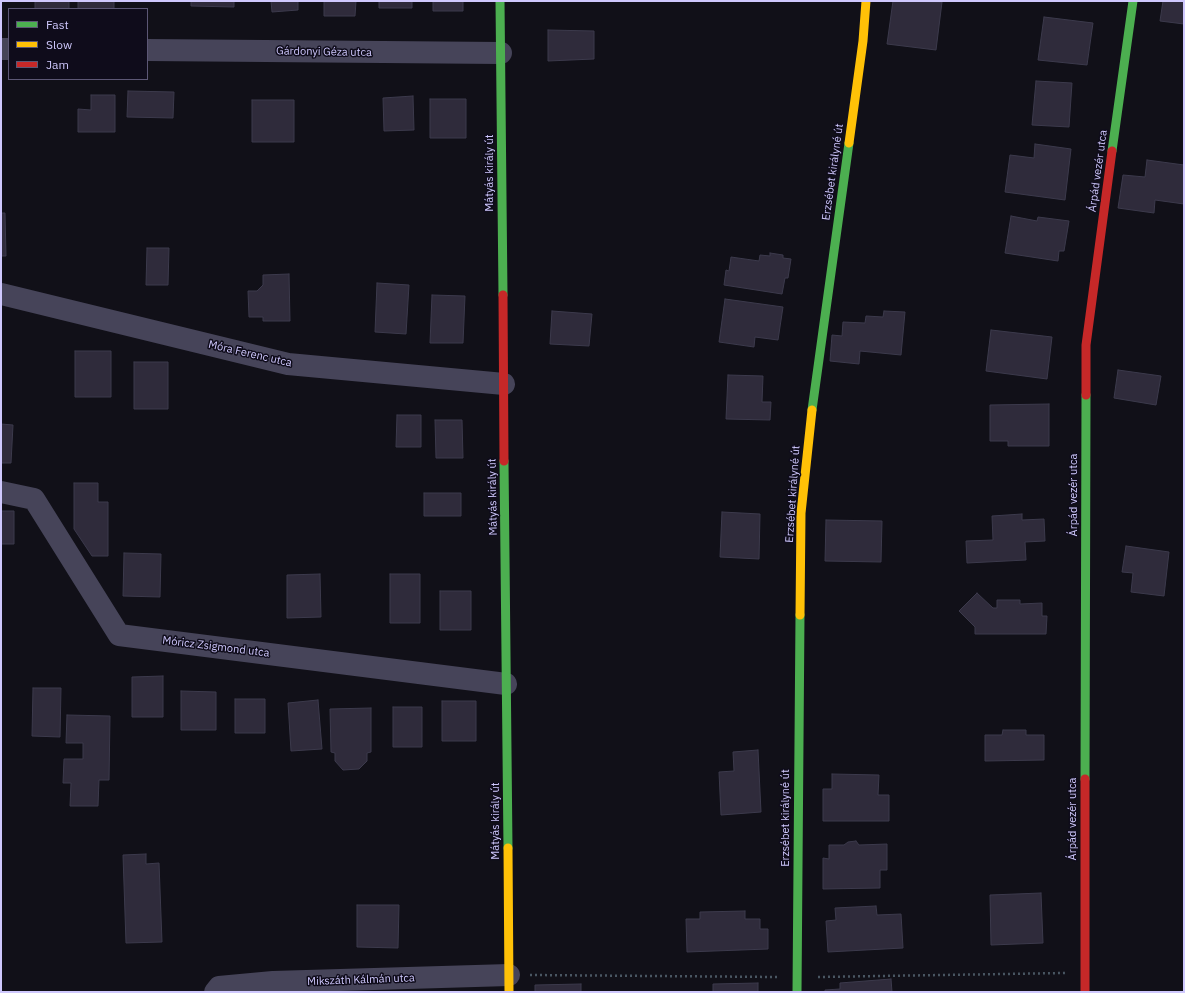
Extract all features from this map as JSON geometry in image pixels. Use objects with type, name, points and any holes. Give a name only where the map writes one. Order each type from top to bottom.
[{"type":"street","name":"Mátyás király út","points":[[500,1],[509,984]]},
{"type":"street","name":"Erzsébet királyné út","points":[[797,992],[801,513],[812,410],[863,41],[866,1]]},
{"type":"street","name":"Árpád vezér utca","points":[[1085,992],[1086,345],[1133,1]]},
{"type":"street","name":"Gárdonyi Géza utca","points":[[148,50],[501,53]]},
{"type":"street","name":"Móra Ferenc utca","points":[[1,294],[288,364],[504,384]]},
{"type":"street","name":"Móricz Zsigmond utca","points":[[1,492],[34,499],[119,635],[506,684]]},
{"type":"street","name":"Mikszáth Kálmán utca","points":[[215,992],[219,987],[272,982],[509,984]]},
{"type":"building","points":[[35,1],[69,1],[69,8],[35,8]]},
{"type":"building","points":[[78,1],[114,1],[114,8],[78,8]]},
{"type":"building","points":[[191,1],[234,1],[234,7],[191,6]]},
{"type":"building","points":[[271,1],[298,1],[298,10],[272,12]]},
{"type":"building","points":[[324,1],[356,1],[355,16],[324,16]]},
{"type":"building","points":[[379,1],[412,1],[412,8],[379,8]]},
{"type":"building","points":[[433,1],[463,1],[463,11],[433,11]]},
{"type":"building","points":[[893,1],[942,2],[936,50],[887,44]]},
{"type":"building","points":[[1163,1],[1184,1],[1184,24],[1160,21]]},
{"type":"building","points":[[1044,17],[1093,23],[1087,65],[1038,60]]},
{"type":"building","points":[[548,30],[594,31],[594,59],[548,61]]},
{"type":"building","points":[[1036,81],[1072,83],[1069,127],[1032,125]]},
{"type":"building","points":[[128,91],[174,92],[173,118],[127,117]]},
{"type":"building","points":[[91,95],[115,95],[115,132],[78,132],[78,109],[91,110]]},
{"type":"building","points":[[413,96],[414,130],[384,131],[383,98]]},
{"type":"building","points":[[430,99],[466,99],[466,138],[430,138]]},
{"type":"building","points":[[252,100],[294,100],[294,142],[252,142]]},
{"type":"building","points":[[1035,144],[1071,149],[1065,200],[1005,192],[1010,155],[1034,158]]},
{"type":"building","points":[[1147,160],[1184,165],[1184,204],[1155,200],[1154,213],[1118,208],[1123,175],[1145,177]]},
{"type":"building","points":[[1,213],[5,213],[6,256],[1,256]]},
{"type":"building","points":[[1011,216],[1037,221],[1038,217],[1069,221],[1064,251],[1059,251],[1058,261],[1005,253]]},
{"type":"building","points":[[147,248],[169,248],[168,285],[146,285]]},
{"type":"building","points":[[770,253],[783,255],[783,258],[791,259],[788,278],[785,278],[782,294],[724,285],[726,270],[729,271],[731,257],[759,261],[760,255],[770,256]]},
{"type":"building","points":[[289,274],[290,321],[263,321],[263,317],[249,317],[248,291],[257,291],[263,285],[263,275]]},
{"type":"building","points":[[377,283],[409,285],[406,334],[375,332]]},
{"type":"building","points":[[432,295],[465,296],[463,343],[430,343]]},
{"type":"building","points":[[725,299],[783,307],[778,340],[755,337],[754,347],[719,342]]},
{"type":"building","points":[[552,311],[592,314],[589,346],[550,344]]},
{"type":"building","points":[[884,311],[905,312],[901,355],[860,351],[859,364],[830,361],[832,335],[842,336],[843,322],[865,323],[866,316],[883,317]]},
{"type":"building","points":[[991,330],[1052,337],[1047,379],[986,371]]},
{"type":"building","points":[[75,351],[111,351],[111,397],[75,397]]},
{"type":"building","points":[[134,362],[168,362],[168,409],[134,409]]},
{"type":"building","points":[[1118,370],[1161,376],[1156,405],[1114,398]]},
{"type":"building","points":[[728,375],[763,376],[762,402],[771,402],[770,420],[726,419]]},
{"type":"building","points":[[1049,404],[1049,446],[1008,446],[1008,441],[990,441],[990,405]]},
{"type":"building","points":[[397,415],[421,415],[421,447],[396,447]]},
{"type":"building","points":[[435,420],[462,420],[463,458],[436,458]]},
{"type":"building","points":[[1,424],[13,425],[11,463],[1,463]]},
{"type":"building","points":[[74,483],[98,483],[98,502],[108,502],[108,556],[92,556],[74,529]]},
{"type":"building","points":[[424,493],[461,493],[461,516],[424,516]]},
{"type":"building","points":[[1,511],[14,511],[14,544],[1,544]]},
{"type":"building","points":[[722,512],[760,514],[759,559],[720,557]]},
{"type":"building","points":[[1022,514],[1022,520],[1044,519],[1045,541],[1025,542],[1026,560],[967,563],[966,541],[993,540],[992,516]]},
{"type":"building","points":[[826,520],[882,521],[881,562],[825,561]]},
{"type":"building","points":[[1126,546],[1169,552],[1164,596],[1131,592],[1133,573],[1122,572]]},
{"type":"building","points":[[124,553],[161,554],[160,597],[123,596]]},
{"type":"building","points":[[320,574],[321,617],[287,618],[287,575]]},
{"type":"building","points":[[390,574],[420,574],[420,623],[390,623]]},
{"type":"building","points":[[440,591],[471,591],[471,630],[440,630]]},
{"type":"building","points":[[977,593],[993,608],[997,608],[997,600],[1020,600],[1020,604],[1042,603],[1042,616],[1047,616],[1046,634],[975,634],[975,627],[959,611]]},
{"type":"building","points":[[163,676],[163,717],[132,717],[132,677]]},
{"type":"building","points":[[33,688],[61,688],[60,737],[32,736]]},
{"type":"building","points":[[181,691],[216,692],[216,730],[181,730]]},
{"type":"building","points":[[235,699],[265,699],[265,733],[235,733]]},
{"type":"building","points":[[318,700],[322,749],[291,751],[288,703]]},
{"type":"building","points":[[442,701],[476,701],[476,741],[442,741]]},
{"type":"building","points":[[393,707],[422,707],[422,747],[393,747]]},
{"type":"building","points":[[371,708],[371,752],[367,753],[367,761],[359,769],[343,770],[335,761],[335,753],[331,752],[330,709]]},
{"type":"building","points":[[67,715],[110,716],[109,780],[99,780],[98,806],[70,806],[71,783],[63,783],[64,759],[83,759],[83,743],[66,743]]},
{"type":"building","points":[[1003,730],[1026,730],[1026,735],[1044,735],[1044,760],[985,761],[985,735],[1002,735]]},
{"type":"building","points":[[758,750],[761,812],[721,815],[719,772],[734,771],[733,752]]},
{"type":"building","points":[[832,774],[879,775],[878,795],[889,795],[889,821],[823,821],[823,789],[832,789]]},
{"type":"building","points":[[856,841],[859,845],[887,844],[887,870],[880,870],[880,888],[823,889],[823,858],[829,859],[829,845],[844,845],[848,842]]},
{"type":"building","points":[[146,854],[146,864],[159,863],[162,942],[126,943],[123,855]]},
{"type":"building","points":[[1041,893],[1043,943],[991,945],[990,895]]},
{"type":"building","points":[[357,905],[399,905],[398,948],[357,947]]},
{"type":"building","points":[[876,906],[877,915],[901,914],[903,948],[828,952],[826,921],[836,920],[835,908]]},
{"type":"building","points":[[745,911],[745,919],[760,919],[760,929],[768,929],[768,949],[687,952],[686,919],[700,919],[700,912]]},
{"type":"building","points":[[891,979],[892,992],[825,992],[825,990],[840,989],[840,983]]},
{"type":"building","points":[[758,983],[758,992],[713,992],[713,984]]},
{"type":"building","points":[[581,984],[581,992],[535,992],[535,985]]},
{"type":"traffic: fast","points":[[500,1],[503,295]]},
{"type":"traffic: fast","points":[[1112,151],[1133,1]]},
{"type":"traffic: fast","points":[[812,410],[849,143]]},
{"type":"traffic: fast","points":[[1085,779],[1086,395]]},
{"type":"traffic: fast","points":[[504,461],[508,848]]},
{"type":"traffic: fast","points":[[797,992],[800,615]]},
{"type":"traffic: slow","points":[[849,143],[863,41],[866,1]]},
{"type":"traffic: slow","points":[[800,615],[801,513],[812,410]]},
{"type":"traffic: slow","points":[[508,848],[509,992]]},
{"type":"traffic: jam","points":[[1086,395],[1086,345],[1112,151]]},
{"type":"traffic: jam","points":[[503,295],[504,461]]},
{"type":"traffic: jam","points":[[1085,779],[1085,992]]}]
